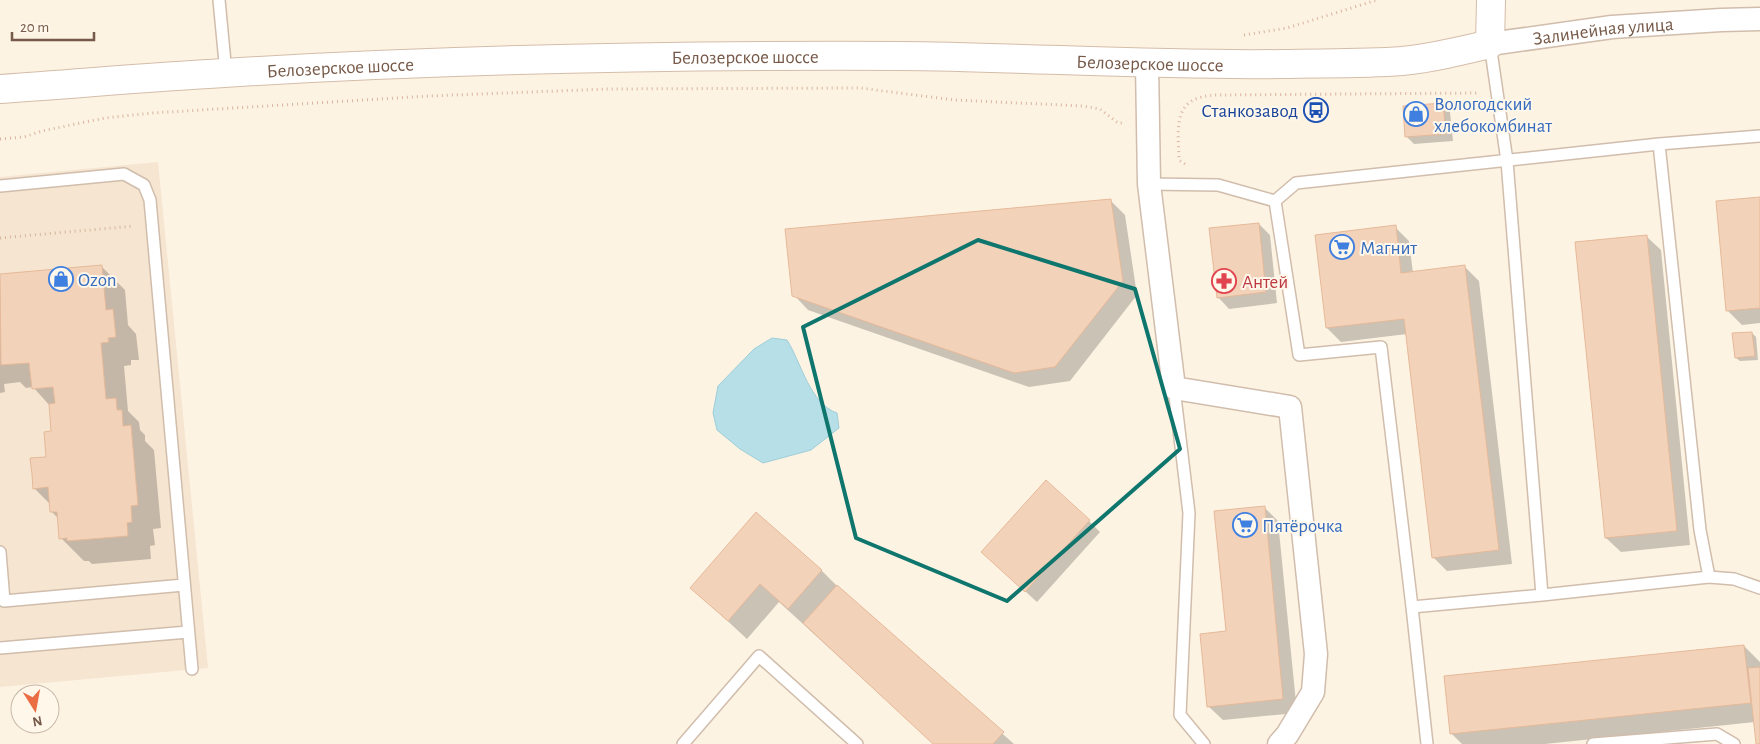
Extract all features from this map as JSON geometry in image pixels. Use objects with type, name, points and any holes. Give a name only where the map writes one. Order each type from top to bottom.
[{"type":"main road","points":[[1490,44],[1491,0]]},
{"type":"main road","name":"Белозерское шоссе","points":[[0,89],[226,73],[521,60],[764,56],[961,57],[1147,64],[1232,65],[1402,61],[1446,55],[1490,44]]},
{"type":"street","name":"Залинейная улица","points":[[1490,44],[1612,27],[1722,20],[1760,20]]},
{"type":"street","points":[[1147,64],[1150,184],[1174,388],[1290,407],[1316,654],[1313,692],[1287,735],[1279,744]]},
{"type":"lane","points":[[219,0],[226,73]]},
{"type":"lane","points":[[1490,44],[1507,161],[1542,595]]},
{"type":"lane","points":[[1275,201],[1296,183],[1659,144],[1760,136]]},
{"type":"lane","points":[[1659,144],[1700,530],[1708,577]]},
{"type":"lane","points":[[0,186],[124,174],[144,185],[150,200],[192,669]]},
{"type":"lane","points":[[1150,184],[1218,185],[1275,201]]},
{"type":"lane","points":[[1275,201],[1299,355],[1381,347],[1427,744]]},
{"type":"lane","points":[[1174,388],[1190,514],[1180,715],[1204,744]]},
{"type":"lane","points":[[0,552],[2,601],[184,585]]},
{"type":"lane","points":[[1412,607],[1708,577],[1734,579],[1760,588]]},
{"type":"lane","points":[[0,648],[188,632]]},
{"type":"lane","points":[[683,744],[759,656],[857,744]]},
{"type":"lane","points":[[1593,744],[1717,734],[1734,744]]},
{"type":"path","points":[[1241,35],[1287,28],[1377,0]]},
{"type":"path","points":[[0,139],[24,137],[42,131],[104,118],[152,113],[429,96],[608,89],[860,88],[954,100],[1083,106],[1100,109],[1118,123],[1126,123]]},
{"type":"path","points":[[1192,169],[1179,160],[1178,122],[1189,103],[1201,96],[1496,93]]},
{"type":"path","points":[[0,238],[152,224]]},
{"type":"highlighted area","points":[[978,240],[1135,289],[1180,449],[1007,601],[856,538],[803,327]]},
{"type":"shaded area","points":[[158,162],[208,668],[33,684],[10,684],[10,686],[0,687],[0,177]]},
{"type":"water","points":[[772,338],[787,340],[813,392],[828,408],[837,413],[839,428],[811,450],[763,463],[740,449],[717,430],[713,413],[718,386],[754,349]]},
{"type":"building","points":[[1443,103],[1446,134],[1405,137],[1403,106]]},
{"type":"building","points":[[1760,197],[1760,308],[1726,311],[1716,201]]},
{"type":"building","points":[[1111,199],[1123,281],[1055,367],[1014,373],[792,296],[785,229]]},
{"type":"building","points":[[1259,223],[1266,292],[1217,298],[1209,228]]},
{"type":"building","points":[[1396,225],[1401,273],[1465,265],[1499,550],[1432,558],[1404,319],[1326,328],[1315,235]]},
{"type":"building","points":[[1647,235],[1677,531],[1605,538],[1575,242]]},
{"type":"building","points":[[102,265],[106,310],[113,309],[116,337],[108,338],[109,342],[101,343],[106,399],[116,398],[117,410],[122,410],[123,426],[131,425],[138,505],[131,506],[132,522],[127,523],[128,536],[67,541],[67,538],[59,539],[57,512],[50,512],[48,487],[33,489],[30,458],[46,457],[44,432],[51,431],[49,404],[55,403],[53,387],[32,389],[29,363],[1,365],[0,274]]},
{"type":"building","points":[[1752,332],[1755,356],[1735,358],[1732,333]]},
{"type":"building","points":[[1046,480],[1090,520],[1025,592],[981,552]]},
{"type":"building","points":[[1265,506],[1283,699],[1207,707],[1200,634],[1226,631],[1214,511]]},
{"type":"building","points":[[756,512],[822,570],[788,609],[760,584],[728,621],[690,588]]},
{"type":"building","points":[[837,585],[1004,732],[993,744],[933,744],[803,623]]},
{"type":"building","points":[[1744,645],[1751,703],[1450,734],[1444,676]]},
{"type":"building","points":[[1760,667],[1760,744],[1756,744],[1748,668]]},
{"type":"place","name":"Станкозавод","points":[[1316,110]]},
{"type":"place","name":"Вологодский хлебокомбинат","points":[[1416,114]]},
{"type":"place","name":"Магнит","points":[[1342,247]]},
{"type":"place","name":"Ozon","points":[[61,279]]},
{"type":"place","name":"Антей","points":[[1224,281]]},
{"type":"place","name":"Пятёрочка","points":[[1245,525]]}]
